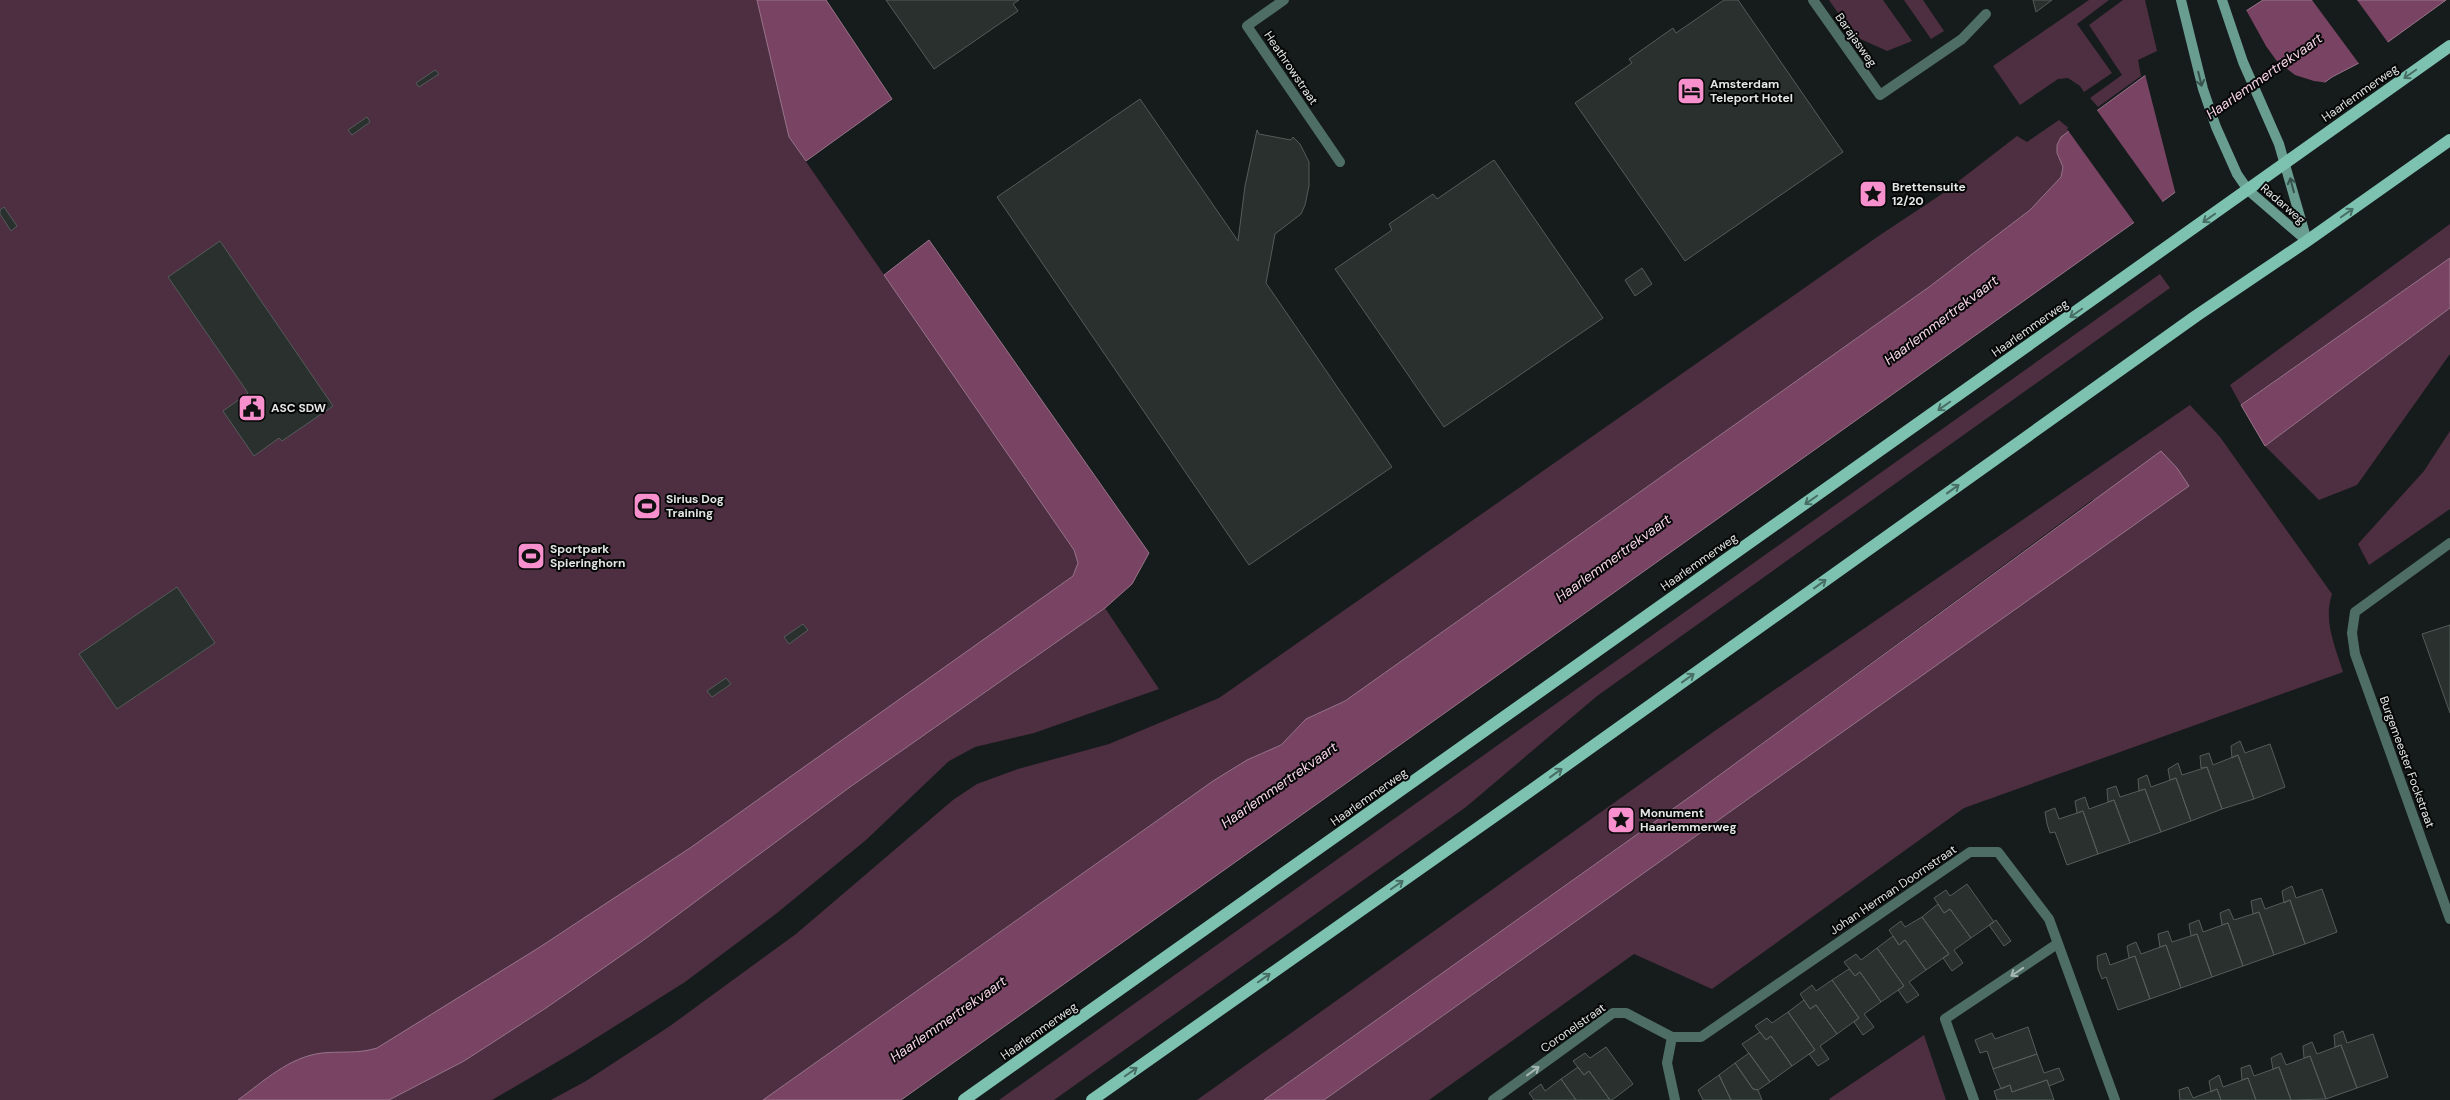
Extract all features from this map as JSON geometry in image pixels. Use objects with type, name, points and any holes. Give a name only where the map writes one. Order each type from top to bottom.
[{"type":"main road","name":"Haarlemmerweg","points":[[964,1100],[2450,46]]},
{"type":"main road","points":[[1092,1100],[1516,801],[2196,316],[2307,241],[2450,140]]},
{"type":"street","name":"Heathrowstraat","points":[[1284,0],[1247,26],[1340,162]]},
{"type":"street","name":"Barajasweg","points":[[1813,0],[1880,94],[1962,39],[1986,14]]},
{"type":"street","name":"Radarweg","points":[[2182,0],[2188,32],[2203,89],[2216,127],[2237,174],[2248,190],[2307,241]]},
{"type":"street","name":"Radarweg","points":[[2223,2],[2243,62],[2279,144],[2307,241]]},
{"type":"street","name":"Burgemeester Fockstraat","points":[[2450,544],[2355,612],[2352,633],[2355,654],[2450,920]]},
{"type":"street","name":"Johan Herman Doornstraat","points":[[1672,1037],[1701,1037],[1970,852],[1998,852],[2049,918],[2115,1100]]},
{"type":"street","points":[[1974,1100],[1945,1019],[2057,944]]},
{"type":"street","name":"Coronelstraat","points":[[1494,1100],[1613,1013],[1626,1013],[1672,1037]]},
{"type":"street","points":[[1672,1037],[1667,1063],[1675,1100]]},
{"type":"shaded area","name":"Sportpark Spieringhorn","points":[[0,0],[777,0],[789,137],[1074,550],[1077,558],[1075,573],[1069,580],[693,846],[343,1100],[0,1100]]},
{"type":"shaded area","points":[[1829,0],[1883,0],[1912,41],[1887,51],[1854,36]]},
{"type":"shaded area","points":[[1904,0],[1923,0],[1944,31],[1931,39]]},
{"type":"shaded area","points":[[2089,0],[2109,0],[2077,24],[2112,73],[2084,92],[2080,86],[2068,78],[2058,79],[2020,105],[1993,66]]},
{"type":"shaded area","points":[[2123,0],[2145,0],[2157,51],[2138,60],[2141,76],[2098,107],[2090,98],[2122,75],[2089,25]]},
{"type":"shaded area","points":[[2059,120],[2071,130],[2057,153],[2063,167],[2061,177],[2030,210],[1929,287],[1345,701],[1306,719],[1281,745],[1247,760],[1213,781],[763,1100],[551,1100],[586,1081],[670,1026],[796,934],[953,800],[977,784],[1018,769],[1109,744],[1219,698],[1880,235],[1942,194],[2017,136],[2027,142]]},
{"type":"shaded area","points":[[2450,224],[2450,258],[2241,405],[2230,385]]},
{"type":"shaded area","points":[[2160,274],[2170,288],[1597,696],[1466,807],[1054,1100],[999,1100]]},
{"type":"shaded area","points":[[2450,308],[2450,354],[2357,485],[2319,500],[2265,446]]},
{"type":"shaded area","points":[[2190,405],[2220,437],[2332,594],[2329,624],[2343,672],[1964,808],[1712,989],[1634,954],[1429,1100],[1324,1100],[2188,486],[2092,500],[1691,796],[1264,1100],[1197,1100],[1716,730]]},
{"type":"shaded area","points":[[2450,431],[2450,509],[2369,565],[2358,544],[2424,471]]},
{"type":"shaded area","points":[[1105,608],[1159,689],[1034,733],[975,747],[949,761],[866,840],[777,913],[685,982],[574,1052],[492,1100],[389,1100],[464,1061],[546,1008],[850,787]]},
{"type":"shaded area","points":[[1924,1035],[1946,1100],[1829,1099]]},
{"type":"water","points":[[757,0],[826,0],[892,99],[806,161],[789,137]]},
{"type":"water","name":"Haarlemmertrekvaart","points":[[2263,0],[2446,0],[2359,63],[2332,77],[2136,221],[901,1100],[763,1100],[1213,781],[1247,760],[1281,745],[1306,719],[1345,701],[1929,287],[2030,210],[2061,177],[2063,167],[2057,153],[2057,145],[2061,137],[2143,77]]},
{"type":"water","points":[[929,240],[1149,553],[1132,584],[1105,608],[850,787],[645,939],[546,1008],[464,1061],[389,1100],[238,1100],[277,1071],[299,1059],[322,1053],[356,1052],[377,1048],[540,947],[690,848],[1073,576],[1078,563],[1074,550],[884,275]]},
{"type":"water","points":[[2450,258],[2450,308],[2265,446],[2241,405]]},
{"type":"water","points":[[2161,451],[2177,468],[2189,486],[1324,1100],[1264,1100],[1691,796]]},
{"type":"pier","points":[[2312,0],[2357,0],[2389,44],[2360,65]]},
{"type":"pier","points":[[2245,8],[2276,60],[2295,75],[2329,83],[2176,195],[2145,74]]},
{"type":"pier","points":[[2096,109],[2164,204],[2136,225],[2067,129]]},
{"type":"building","points":[[886,0],[1019,0],[1013,4],[1018,11],[934,69]]},
{"type":"building","points":[[1724,0],[1738,0],[1843,152],[1685,261],[1575,103],[1632,63],[1629,59],[1673,28],[1676,33]]},
{"type":"building","points":[[2033,0],[2052,0],[2036,12]]},
{"type":"building","points":[[435,70],[439,74],[419,87],[416,83]]},
{"type":"building","points":[[1140,99],[1238,241],[1245,186],[1257,130],[1259,134],[1291,140],[1293,137],[1300,144],[1309,162],[1309,186],[1305,205],[1301,214],[1275,234],[1266,283],[1392,467],[1249,565],[997,197]]},
{"type":"building","points":[[367,117],[370,122],[352,135],[348,130]]},
{"type":"building","points":[[1494,160],[1603,318],[1444,427],[1335,269],[1392,230],[1389,224],[1433,194],[1437,199]]},
{"type":"building","points":[[4,207],[17,226],[11,231],[0,214],[0,210]]},
{"type":"building","points":[[220,241],[333,406],[282,441],[279,438],[254,456],[223,411],[248,393],[168,277]]},
{"type":"building","points":[[1642,268],[1652,284],[1635,296],[1625,280]]},
{"type":"building","points":[[177,587],[215,643],[117,709],[79,654]]},
{"type":"building","points":[[803,624],[808,630],[789,644],[784,637]]},
{"type":"building","points":[[2450,625],[2450,713],[2422,634]]},
{"type":"building","points":[[726,678],[731,684],[712,697],[707,691]]},
{"type":"building","points":[[2240,741],[2245,753],[2270,744],[2285,787],[2254,799],[2238,755],[2232,758],[2231,746]]},
{"type":"building","points":[[2209,753],[2213,765],[2238,755],[2254,799],[2222,809],[2207,767],[2201,768],[2200,756]]},
{"type":"building","points":[[2178,763],[2182,775],[2207,767],[2222,809],[2191,821],[2176,778],[2170,780],[2168,769]]},
{"type":"building","points":[[2147,775],[2151,787],[2176,778],[2191,821],[2161,832],[2145,789],[2139,791],[2138,779]]},
{"type":"building","points":[[2116,786],[2120,797],[2145,789],[2161,832],[2130,843],[2114,800],[2108,802],[2107,789]]},
{"type":"building","points":[[2085,797],[2089,809],[2114,800],[2130,843],[2098,854],[2083,811],[2077,813],[2075,801]]},
{"type":"building","points":[[2055,808],[2059,819],[2083,811],[2098,854],[2067,865],[2055,832],[2050,833],[2047,824],[2045,812]]},
{"type":"building","points":[[1967,884],[1994,922],[1971,938],[1950,909],[1944,913],[1934,898],[1946,890],[1950,896]]},
{"type":"building","points":[[2292,886],[2296,898],[2322,889],[2337,932],[2305,944],[2290,900],[2284,903],[2282,891]]},
{"type":"building","points":[[2261,898],[2265,909],[2290,900],[2305,944],[2274,955],[2259,912],[2253,914],[2251,901]]},
{"type":"building","points":[[1938,904],[1944,913],[1950,909],[1971,938],[1954,950],[1963,963],[1952,971],[1943,958],[1949,954],[1922,917]]},
{"type":"building","points":[[2229,909],[2234,920],[2259,912],[2274,955],[2243,966],[2228,923],[2222,925],[2220,913]]},
{"type":"building","points":[[1922,917],[1949,954],[1926,970],[1905,940],[1899,945],[1889,930],[1901,921],[1905,927]]},
{"type":"building","points":[[1996,920],[2011,941],[2004,946],[1989,925]]},
{"type":"building","points":[[2199,920],[2203,932],[2228,923],[2243,966],[2212,977],[2197,934],[2191,936],[2189,924]]},
{"type":"building","points":[[2168,931],[2172,942],[2197,934],[2212,977],[2181,988],[2166,945],[2160,947],[2158,934]]},
{"type":"building","points":[[1893,936],[1899,945],[1905,940],[1926,970],[1909,982],[1919,995],[1907,1003],[1898,990],[1904,986],[1877,948]]},
{"type":"building","points":[[2136,942],[2141,954],[2166,945],[2181,988],[2150,999],[2135,956],[2129,958],[2127,946]]},
{"type":"building","points":[[1877,948],[1904,986],[1881,1002],[1860,972],[1855,976],[1844,962],[1856,954],[1861,960]]},
{"type":"building","points":[[2106,953],[2110,965],[2135,956],[2150,999],[2118,1010],[2106,977],[2102,979],[2098,969],[2097,956]]},
{"type":"building","points":[[1849,969],[1855,976],[1860,972],[1881,1002],[1864,1014],[1874,1027],[1863,1035],[1854,1022],[1859,1018],[1832,980]]},
{"type":"building","points":[[1832,980],[1859,1018],[1837,1034],[1816,1005],[1810,1009],[1800,994],[1812,985],[1816,991]]},
{"type":"building","points":[[1804,1000],[1810,1009],[1816,1005],[1837,1034],[1820,1046],[1829,1059],[1818,1066],[1809,1054],[1815,1050],[1788,1012]]},
{"type":"building","points":[[1788,1012],[1815,1050],[1792,1066],[1771,1036],[1766,1040],[1755,1026],[1767,1018],[1772,1023]]},
{"type":"building","points":[[2028,1027],[2037,1054],[1993,1069],[1987,1051],[1980,1053],[1975,1040],[1992,1033],[1995,1039]]},
{"type":"building","points":[[2343,1031],[2347,1043],[2373,1034],[2388,1077],[2357,1088],[2341,1045],[2335,1047],[2334,1035]]},
{"type":"building","points":[[1760,1032],[1766,1040],[1771,1036],[1792,1066],[1770,1082],[1742,1044]]},
{"type":"building","points":[[2312,1042],[2317,1054],[2341,1045],[2357,1088],[2326,1099],[2310,1056],[2304,1058],[2303,1046]]},
{"type":"building","points":[[1606,1047],[1633,1084],[1612,1100],[1610,1100],[1589,1071],[1584,1075],[1573,1061],[1585,1053],[1590,1058]]},
{"type":"building","points":[[1749,1053],[1770,1082],[1758,1090],[1753,1089],[1735,1063]]},
{"type":"building","points":[[2281,1053],[2286,1065],[2310,1056],[2326,1099],[2291,1100],[2279,1067],[2273,1069],[2271,1058]]},
{"type":"building","points":[[2037,1054],[2044,1073],[2059,1068],[2064,1080],[2049,1086],[2047,1080],[2012,1092],[2010,1085],[2001,1089],[1993,1069]]},
{"type":"building","points":[[1735,1063],[1753,1089],[1758,1090],[1762,1100],[1731,1100],[1719,1075]]},
{"type":"building","points":[[2250,1065],[2254,1076],[2279,1067],[2291,1100],[2256,1100],[2248,1078],[2242,1080],[2241,1068]]},
{"type":"building","points":[[1578,1067],[1584,1075],[1589,1071],[1610,1100],[1576,1100],[1561,1079]]},
{"type":"building","points":[[1719,1075],[1731,1100],[1703,1100],[1698,1090]]},
{"type":"building","points":[[2219,1075],[2223,1087],[2248,1078],[2256,1100],[2221,1100],[2217,1089],[2211,1092],[2209,1081]]},
{"type":"building","points":[[1561,1079],[1576,1100],[1534,1100],[1529,1093],[1541,1084],[1545,1091]]},
{"type":"building","points":[[2047,1080],[2054,1100],[1997,1100],[1994,1091],[2010,1085],[2012,1092]]},
{"type":"building","points":[[2188,1087],[2193,1098],[2217,1089],[2221,1100],[2180,1100],[2179,1090]]},
{"type":"place","name":"Amsterdam Teleport Hotel","points":[[1691,91]]},
{"type":"place","name":"Brettensuite 12/20","points":[[1873,194]]},
{"type":"place","name":"ASC SDW","points":[[252,408]]},
{"type":"place","name":"Sirius Dog Training","points":[[647,506]]},
{"type":"place","name":"Sportpark Spieringhorn","points":[[531,556]]},
{"type":"place","name":"Monument Haarlemmerweg","points":[[1621,820]]}]
